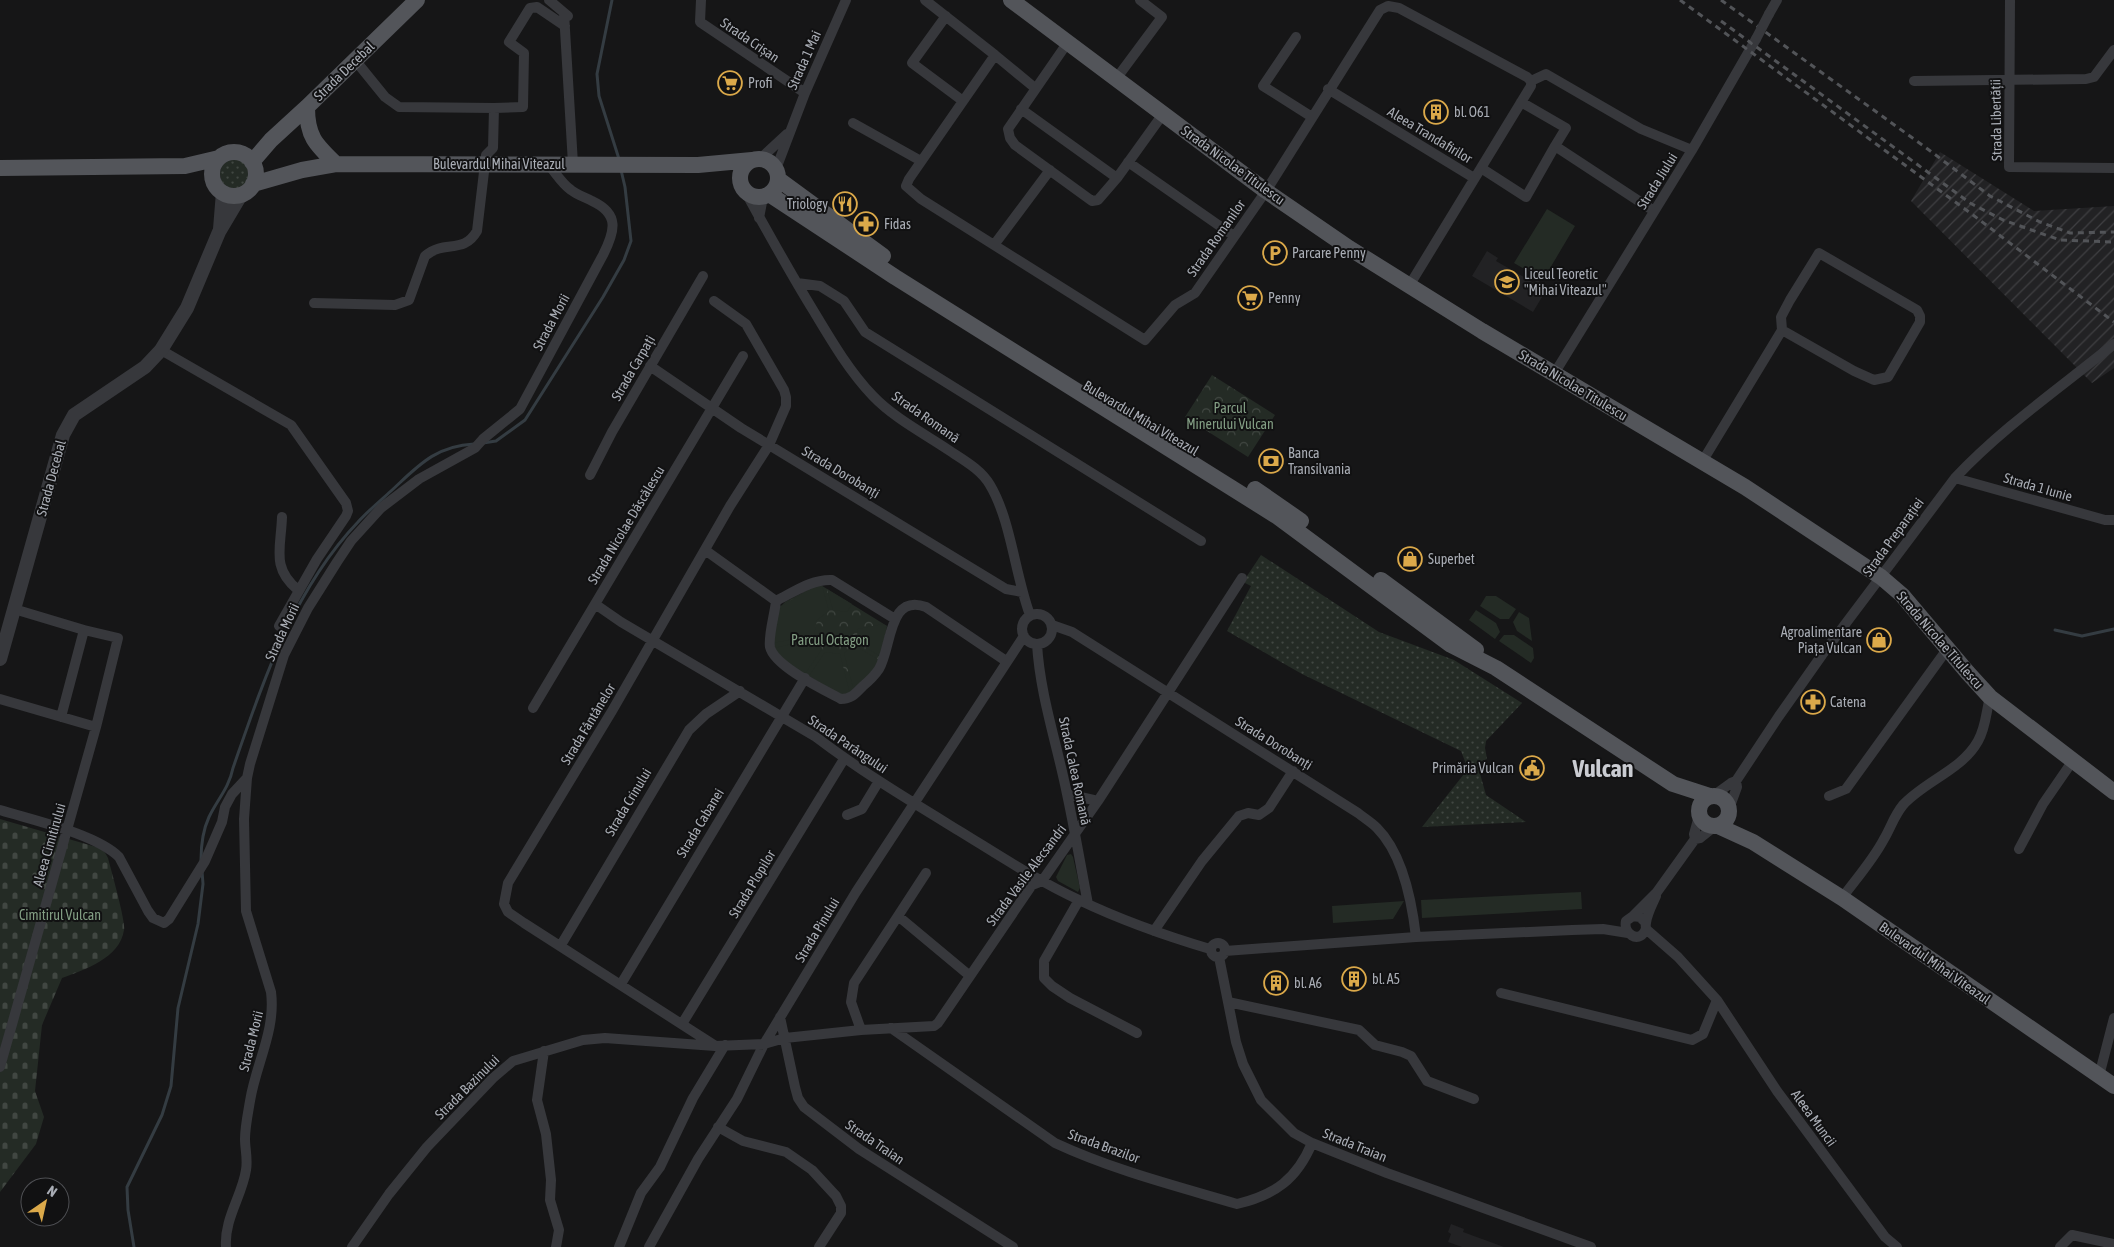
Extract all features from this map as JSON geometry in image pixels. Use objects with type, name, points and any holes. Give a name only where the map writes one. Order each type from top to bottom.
[{"type":"main road","name":"Strada Decebal","points":[[253,164],[271,140],[417,0]]},
{"type":"main road","name":"Strada Nicolae Titulescu","points":[[1010,0],[1266,191],[1409,286],[1795,519],[1881,577],[1902,595],[1990,697],[2074,759],[2114,792]]},
{"type":"main road","points":[[307,107],[307,126],[311,136],[318,147],[336,164]]},
{"type":"main road","name":"Strada Decebal","points":[[185,166],[227,155],[271,140]]},
{"type":"main road","points":[[227,155],[248,157],[253,164],[256,178],[247,190],[235,196],[223,192],[215,183],[213,177],[215,164],[227,155]]},
{"type":"main road","name":"Bulevardul Mihai Viteazul","points":[[247,190],[302,170],[336,164],[698,165],[756,160]]},
{"type":"main road","points":[[756,160],[766,160],[777,174],[774,190],[766,195],[756,197],[743,188],[740,180],[743,168],[756,160]]},
{"type":"main road","name":"Bulevardul Mihai Viteazul","points":[[253,164],[278,170],[302,170]]},
{"type":"main road","name":"Bulevardul Mihai Viteazul","points":[[698,165],[726,175],[743,188]]},
{"type":"main road","points":[[0,168],[185,166],[213,177]]},
{"type":"main road","name":"Bulevardul Mihai Viteazul","points":[[777,174],[901,269],[1284,508],[1458,636],[1496,668]]},
{"type":"main road","name":"Bulevardul Mihai Viteazul","points":[[766,195],[1270,512],[1451,645],[1496,668],[1673,784],[1711,796]]},
{"type":"main road","name":"Bulevardul Mihai Viteazul","points":[[1673,784],[1699,815]]},
{"type":"main road","points":[[1711,796],[1723,799],[1729,810],[1726,821],[1716,826],[1706,824],[1699,815],[1702,802],[1711,796]]},
{"type":"main road","name":"Bulevardul Mihai Viteazul","points":[[1729,810],[1753,842]]},
{"type":"main road","name":"Bulevardul Mihai Viteazul","points":[[1716,826],[1753,842],[1842,898],[2114,1086]]},
{"type":"street","points":[[549,0],[566,19],[573,164]]},
{"type":"street","name":"Strada Crișan","points":[[701,0],[700,22],[805,92]]},
{"type":"street","name":"Strada 1 Mai","points":[[777,174],[789,132],[846,0]]},
{"type":"street","points":[[925,0],[1035,88]]},
{"type":"street","points":[[1116,79],[1162,16],[1140,0]]},
{"type":"street","name":"Strada Jiului","points":[[1554,374],[1692,150],[1777,0]]},
{"type":"street","name":"Strada Libertății","points":[[2010,0],[2009,167],[2114,168]]},
{"type":"street","points":[[1328,89],[1380,10],[1388,6],[1407,13],[1532,81],[1546,74],[1641,129],[1692,150]]},
{"type":"street","points":[[355,60],[385,97],[399,107],[523,107],[524,52],[509,42],[530,8],[537,7],[566,19]]},
{"type":"street","points":[[946,16],[912,62],[963,101]]},
{"type":"street","points":[[1296,37],[1263,86],[1312,117]]},
{"type":"street","points":[[1068,42],[1008,130],[1010,138],[1015,145],[1092,201],[1098,200],[1117,178],[1164,114]]},
{"type":"street","points":[[1914,81],[2086,80],[2094,77],[2114,50]]},
{"type":"street","points":[[995,55],[921,161],[906,186],[917,196],[994,245],[1050,170]]},
{"type":"street","name":"Aleea Trandafirilor","points":[[1328,89],[1474,178],[1531,86],[1532,81]]},
{"type":"street","name":"Strada Romanilor","points":[[994,245],[1144,340],[1175,305],[1195,293],[1266,191],[1328,89]]},
{"type":"street","points":[[1481,168],[1526,197],[1566,128],[1521,102]]},
{"type":"street","points":[[314,303],[395,305],[409,300],[426,256],[431,251],[445,246],[462,245],[471,241],[477,231],[486,155],[492,148],[494,108]]},
{"type":"street","points":[[1021,109],[1117,178]]},
{"type":"street","points":[[854,123],[921,161]]},
{"type":"street","name":"Strada 1 Mai","points":[[756,160],[789,132]]},
{"type":"street","points":[[1555,146],[1654,211]]},
{"type":"street","points":[[1128,162],[1234,236]]},
{"type":"street","name":"Strada Morii","points":[[226,1247],[230,1215],[246,1170],[247,1154],[245,1139],[250,1099],[271,1022],[273,1006],[271,992],[246,911],[244,819],[247,778],[263,719],[284,655],[345,536],[400,492],[419,479],[475,448],[483,439],[512,417],[526,400],[611,239],[613,223],[610,212],[571,190],[548,164]]},
{"type":"street","points":[[1409,286],[1474,178]]},
{"type":"street","name":"Strada Romană","points":[[743,188],[835,346],[874,396],[886,408],[968,463],[982,474],[990,484],[1002,514],[1022,592],[1030,615]]},
{"type":"street","name":"Strada Decebal","points":[[0,659],[63,434],[74,415],[145,367],[161,350],[187,308],[219,232],[247,190]]},
{"type":"street","name":"Strada Decebal","points":[[219,232],[223,192]]},
{"type":"street","points":[[759,218],[766,195]]},
{"type":"street","points":[[1702,462],[1782,330],[1781,318],[1785,309],[1819,253],[1917,310],[1920,316],[1920,322],[1888,377],[1874,380],[1854,371],[1782,330]]},
{"type":"street","name":"Strada Carpați","points":[[590,475],[602,448],[703,276]]},
{"type":"street","points":[[797,282],[820,286],[844,301],[851,314],[866,332],[1201,541]]},
{"type":"street","name":"Strada Fântânelor","points":[[714,301],[739,318],[752,334],[784,390],[786,406],[768,445],[730,506],[653,641],[508,883],[504,894],[504,904],[508,912],[682,1024],[720,1046]]},
{"type":"street","name":"Strada Preparației","points":[[1711,796],[1736,781],[1779,716],[1955,478],[1977,455],[2025,413],[2113,345]]},
{"type":"street","points":[[161,350],[291,425],[346,504],[348,511],[345,536],[298,590],[279,626]]},
{"type":"street","name":"Strada Nicolae Dăscălescu","points":[[532,708],[743,356]]},
{"type":"street","name":"Strada Dorobanți","points":[[650,366],[768,445],[1006,589],[1022,592]]},
{"type":"street","name":"Strada 1 Iunie","points":[[1955,478],[2105,520],[2114,520]]},
{"type":"street","points":[[282,517],[280,564],[282,574],[298,590]]},
{"type":"street","points":[[705,550],[776,601]]},
{"type":"street","name":"Strada Vasile Alecsandri","points":[[720,1046],[764,1044],[785,1038],[861,1030],[934,1026],[938,1023],[1032,885],[1042,881],[1098,801],[1242,578]]},
{"type":"street","points":[[776,601],[814,582],[832,580],[895,619]]},
{"type":"street","points":[[776,601],[770,647],[774,656],[779,662],[841,699],[853,696],[879,669],[895,619],[902,608],[909,604],[918,604],[926,607],[1006,661]]},
{"type":"street","name":"Strada Parângului","points":[[595,604],[653,641],[816,737],[844,759],[913,804],[1042,881],[1084,902]]},
{"type":"street","points":[[14,609],[84,630],[60,717]]},
{"type":"street","points":[[1030,615],[1043,615],[1052,625],[1049,638],[1037,644],[1029,642],[1022,631],[1023,622],[1030,615]]},
{"type":"street","name":"Strada Dorobanți","points":[[1052,625],[1072,632],[1293,771],[1378,828],[1402,870],[1411,897],[1416,938]]},
{"type":"street","name":"Aleea Cimitirului","points":[[0,1068],[96,727],[118,638],[84,630]]},
{"type":"street","name":"Strada Pinului","points":[[649,1247],[661,1222],[737,1099],[764,1044],[856,892],[1024,636]]},
{"type":"street","name":"Strada Calea Romană","points":[[1037,644],[1038,660],[1053,736],[1067,794],[1084,902]]},
{"type":"street","points":[[1829,796],[1846,789],[1948,648]]},
{"type":"street","name":"Strada Cabanei","points":[[621,984],[805,678]]},
{"type":"street","name":"Strada Crinului","points":[[561,945],[689,730],[706,714],[740,691]]},
{"type":"street","points":[[1842,898],[1884,839],[1894,816],[1938,776],[1953,768],[1972,751],[1985,727],[1990,697]]},
{"type":"street","points":[[0,700],[96,727]]},
{"type":"street","name":"Strada Plopilor","points":[[682,1024],[844,759]]},
{"type":"street","points":[[2019,849],[2043,804],[2074,759]]},
{"type":"street","points":[[1154,931],[1202,861],[1238,816],[1248,813],[1259,815],[1269,808],[1293,771]]},
{"type":"street","points":[[0,810],[99,842],[112,850],[119,857],[148,911],[160,922],[164,923],[169,919],[187,887],[196,878],[222,822],[225,807],[232,794],[247,778]]},
{"type":"street","points":[[848,815],[857,813],[862,809],[879,781]]},
{"type":"street","name":"Strada Preparației","points":[[1729,810],[1737,787],[1736,781]]},
{"type":"street","points":[[1067,794],[1098,801]]},
{"type":"street","points":[[1695,839],[1694,834],[1699,815]]},
{"type":"street","points":[[1640,930],[1658,892],[1695,839],[1716,826]]},
{"type":"street","points":[[861,1030],[852,1002],[854,983],[926,874]]},
{"type":"street","points":[[1640,930],[1625,924],[1658,892]]},
{"type":"street","points":[[1138,1033],[1070,998],[1044,978],[1044,961],[1084,902],[1154,931],[1210,949],[1213,955],[1416,938],[1603,929],[1640,930]]},
{"type":"street","points":[[898,916],[970,976]]},
{"type":"street","points":[[1603,929],[1631,918],[1640,917],[1640,930]]},
{"type":"street","name":"Aleea Muncii","points":[[1640,930],[1678,957],[1717,1000],[1777,1091],[1885,1237],[1897,1247]]},
{"type":"street","name":"Strada Traian","points":[[1222,954],[1228,1002],[1243,1064],[1261,1100],[1294,1133],[1312,1143],[1387,1173],[1590,1247]]},
{"type":"street","points":[[1501,993],[1692,1040],[1703,1034],[1717,1000]]},
{"type":"street","points":[[1228,1002],[1359,1030],[1375,1045],[1411,1056],[1428,1081],[1474,1099]]},
{"type":"street","name":"Strada Traian","points":[[780,1017],[798,1098],[804,1107],[859,1149],[1013,1247]]},
{"type":"street","points":[[2099,1076],[2114,1018]]},
{"type":"street","name":"Strada Brazilor","points":[[891,1028],[1055,1143],[1083,1156],[1115,1167],[1237,1204],[1273,1191],[1293,1176],[1305,1160],[1312,1143]]},
{"type":"street","name":"Strada Bazinului","points":[[352,1247],[388,1194],[427,1148],[492,1078],[513,1061],[583,1040],[605,1038],[720,1046]]},
{"type":"street","points":[[619,1247],[641,1193],[660,1167],[720,1046]]},
{"type":"street","points":[[544,1051],[536,1100],[546,1134],[551,1180],[550,1200],[559,1230],[556,1247]]},
{"type":"street","points":[[718,1127],[743,1141],[786,1152],[812,1170],[836,1196],[841,1206],[841,1213],[819,1247]]},
{"type":"street","points":[[2060,1247],[2072,1235],[2114,1244]]},
{"type":"shaded area","points":[[1940,152],[2034,211],[2114,206],[2114,368],[2092,383],[1911,201]]},
{"type":"shaded area","name":"Liceul Teoretic \"Mihai Viteazul\"","points":[[1487,251],[1498,258],[1496,261],[1534,283],[1537,280],[1548,287],[1533,312],[1472,276]]},
{"type":"shaded area","points":[[1451,1224],[1464,1229],[1463,1232],[1504,1247],[1462,1247],[1448,1242],[1451,1234],[1448,1232]]},
{"type":"green space","points":[[235,159],[246,163],[250,174],[246,185],[235,189],[224,185],[220,174],[224,163]]},
{"type":"green space","points":[[1547,209],[1575,226],[1543,280],[1514,263]]},
{"type":"green space","name":"Parcul Minerului Vulcan","points":[[1212,375],[1275,415],[1248,457],[1185,417]]},
{"type":"green space","points":[[1261,555],[1379,632],[1454,660],[1522,703],[1486,741],[1487,759],[1477,763],[1486,795],[1526,822],[1422,827],[1468,769],[1461,751],[1302,674],[1227,631],[1251,586],[1243,582]]},
{"type":"green space","name":"Parcul Octagon","points":[[819,584],[887,626],[879,660],[850,694],[807,675],[781,659],[774,648],[776,611],[785,602]]},
{"type":"green space","points":[[819,584],[822,586],[829,611],[817,620],[814,635],[773,643],[779,607]]},
{"type":"green space","points":[[827,589],[852,604],[847,612],[833,610]]},
{"type":"green space","points":[[1486,596],[1496,596],[1516,609],[1509,619],[1500,619],[1480,606]]},
{"type":"green space","points":[[1476,610],[1496,623],[1500,632],[1495,639],[1469,620]]},
{"type":"green space","points":[[1519,612],[1529,618],[1532,641],[1517,631],[1513,622]]},
{"type":"green space","points":[[883,624],[887,626],[880,656],[856,642],[858,629]]},
{"type":"green space","points":[[1504,635],[1514,635],[1533,648],[1534,658],[1531,663],[1499,641]]},
{"type":"green space","points":[[815,639],[822,649],[805,674],[781,659],[774,648]]},
{"type":"green space","points":[[854,645],[879,660],[876,667],[854,691],[844,653]]},
{"type":"green space","points":[[825,652],[840,654],[850,694],[842,696],[809,676]]},
{"type":"green space","name":"Cimitirul Vulcan","points":[[0,819],[103,849],[108,858],[121,907],[124,930],[116,948],[108,955],[90,967],[62,978],[42,1025],[35,1091],[44,1117],[36,1144],[0,1192]]},
{"type":"green space","points":[[1071,854],[1080,888],[1078,892],[1058,881],[1056,877],[1067,855]]},
{"type":"green space","points":[[1581,892],[1582,909],[1422,918],[1421,900]]},
{"type":"green space","points":[[1404,901],[1393,919],[1333,923],[1332,906]]},
{"type":"waterway","points":[[612,0],[597,74],[599,96],[619,159]]},
{"type":"waterway","points":[[483,443],[496,441],[525,420],[603,297],[624,260],[631,241],[625,187],[621,170]]},
{"type":"waterway","points":[[201,860],[201,849],[207,822],[229,782],[256,703],[282,638],[315,577],[358,522],[419,466],[438,453],[474,444]]},
{"type":"waterway","points":[[2055,630],[2082,636],[2114,629]]},
{"type":"waterway","points":[[134,1247],[128,1210],[127,1187],[162,1115],[171,1086],[178,1008],[198,924],[203,884],[202,871]]},
{"type":"railway","points":[[1680,0],[1973,215],[2114,322]]},
{"type":"railway","points":[[1721,0],[1990,196],[2040,222],[2070,233],[2114,232]]},
{"type":"railway","points":[[1721,21],[1970,203],[2003,220],[2060,240],[2114,242]]},
{"type":"place","name":"Profi","points":[[730,83]]},
{"type":"place","name":"bl. O61","points":[[1436,112]]},
{"type":"place","name":"Triology","points":[[845,204]]},
{"type":"place","name":"Fidas","points":[[866,224]]},
{"type":"place","name":"Parcare Penny","points":[[1275,253]]},
{"type":"place","name":"Liceul Teoretic \"Mihai Viteazul\"","points":[[1507,282]]},
{"type":"place","name":"Penny","points":[[1250,298]]},
{"type":"place","name":"Banca Transilvania","points":[[1271,461]]},
{"type":"place","name":"Superbet","points":[[1410,559]]},
{"type":"place","name":"Agroalimentare Piața Vulcan","points":[[1879,640]]},
{"type":"place","name":"Catena","points":[[1813,702]]},
{"type":"place","name":"Primăria Vulcan","points":[[1532,768]]},
{"type":"place","name":"bl. A5","points":[[1354,979]]},
{"type":"place","name":"bl. A6","points":[[1276,983]]},
{"type":"district","name":"Vulcan","points":[[1603,768]]}]
